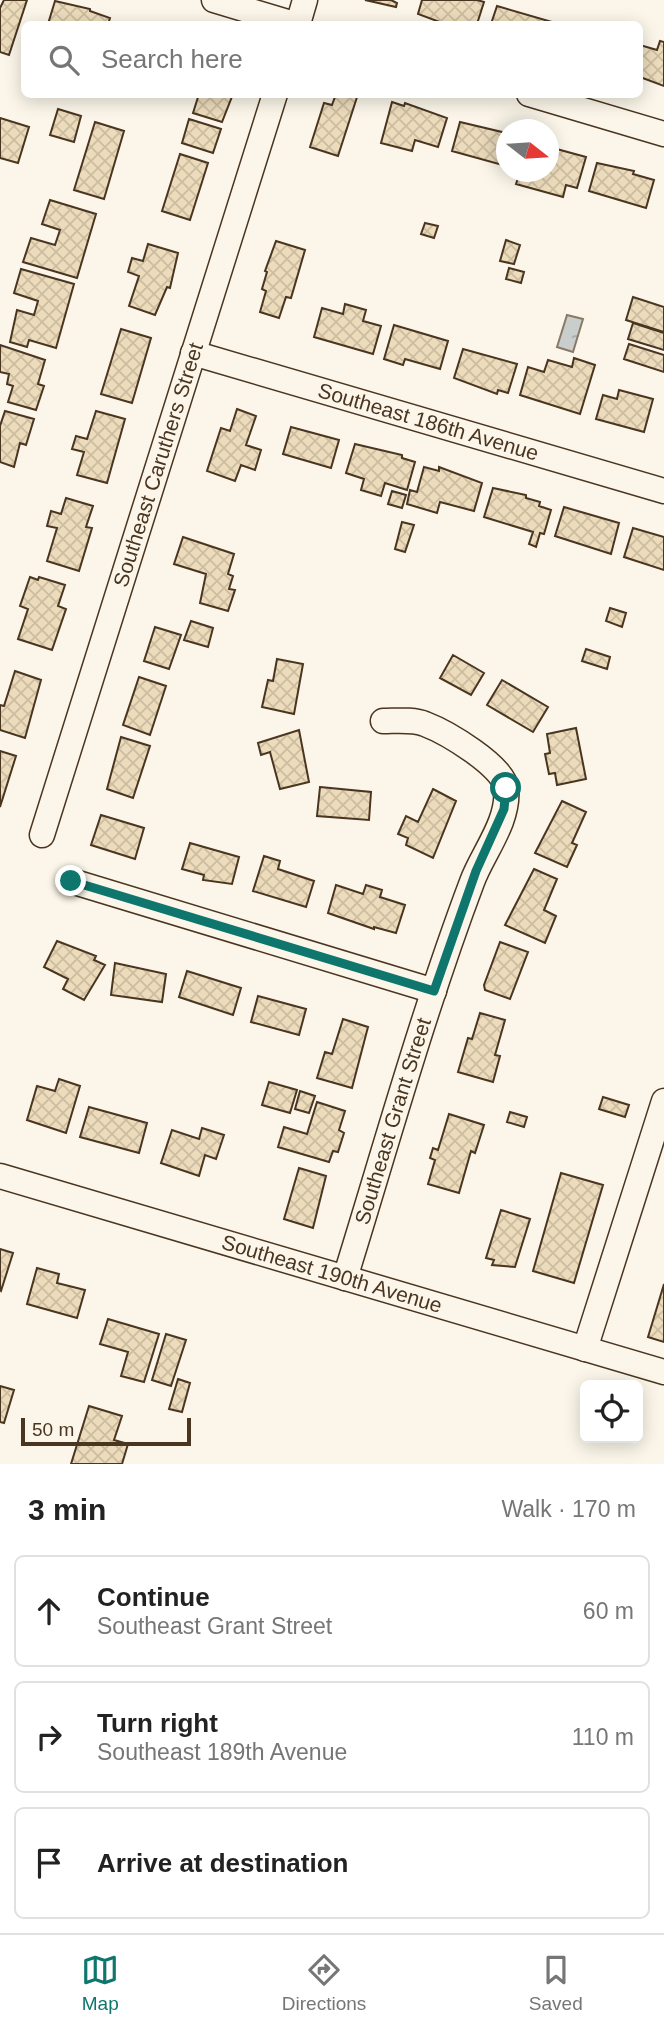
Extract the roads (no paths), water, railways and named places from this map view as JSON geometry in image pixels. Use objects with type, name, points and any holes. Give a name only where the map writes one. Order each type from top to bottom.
[{"type":"street","points":[[214,0],[286,21]]},
{"type":"street","points":[[297,21],[305,0]]},
{"type":"street","name":"Southeast Caruthers Street","points":[[42,835],[274,98]]},
{"type":"street","points":[[542,98],[664,134]]},
{"type":"street","name":"Southeast 186th Avenue","points":[[193,353],[664,491]]},
{"type":"street","name":"Southeast Grant Street","points":[[345,1278],[434,991],[476,871],[504,809],[506,788],[501,775],[488,761],[424,723],[383,721]]},
{"type":"street","points":[[71,881],[434,991]]},
{"type":"street","points":[[585,1349],[664,1101]]},
{"type":"street","name":"Southeast 190th Avenue","points":[[0,1176],[664,1372]]},
{"type":"water","points":[[567,315],[583,319],[573,352],[557,347]]}]
